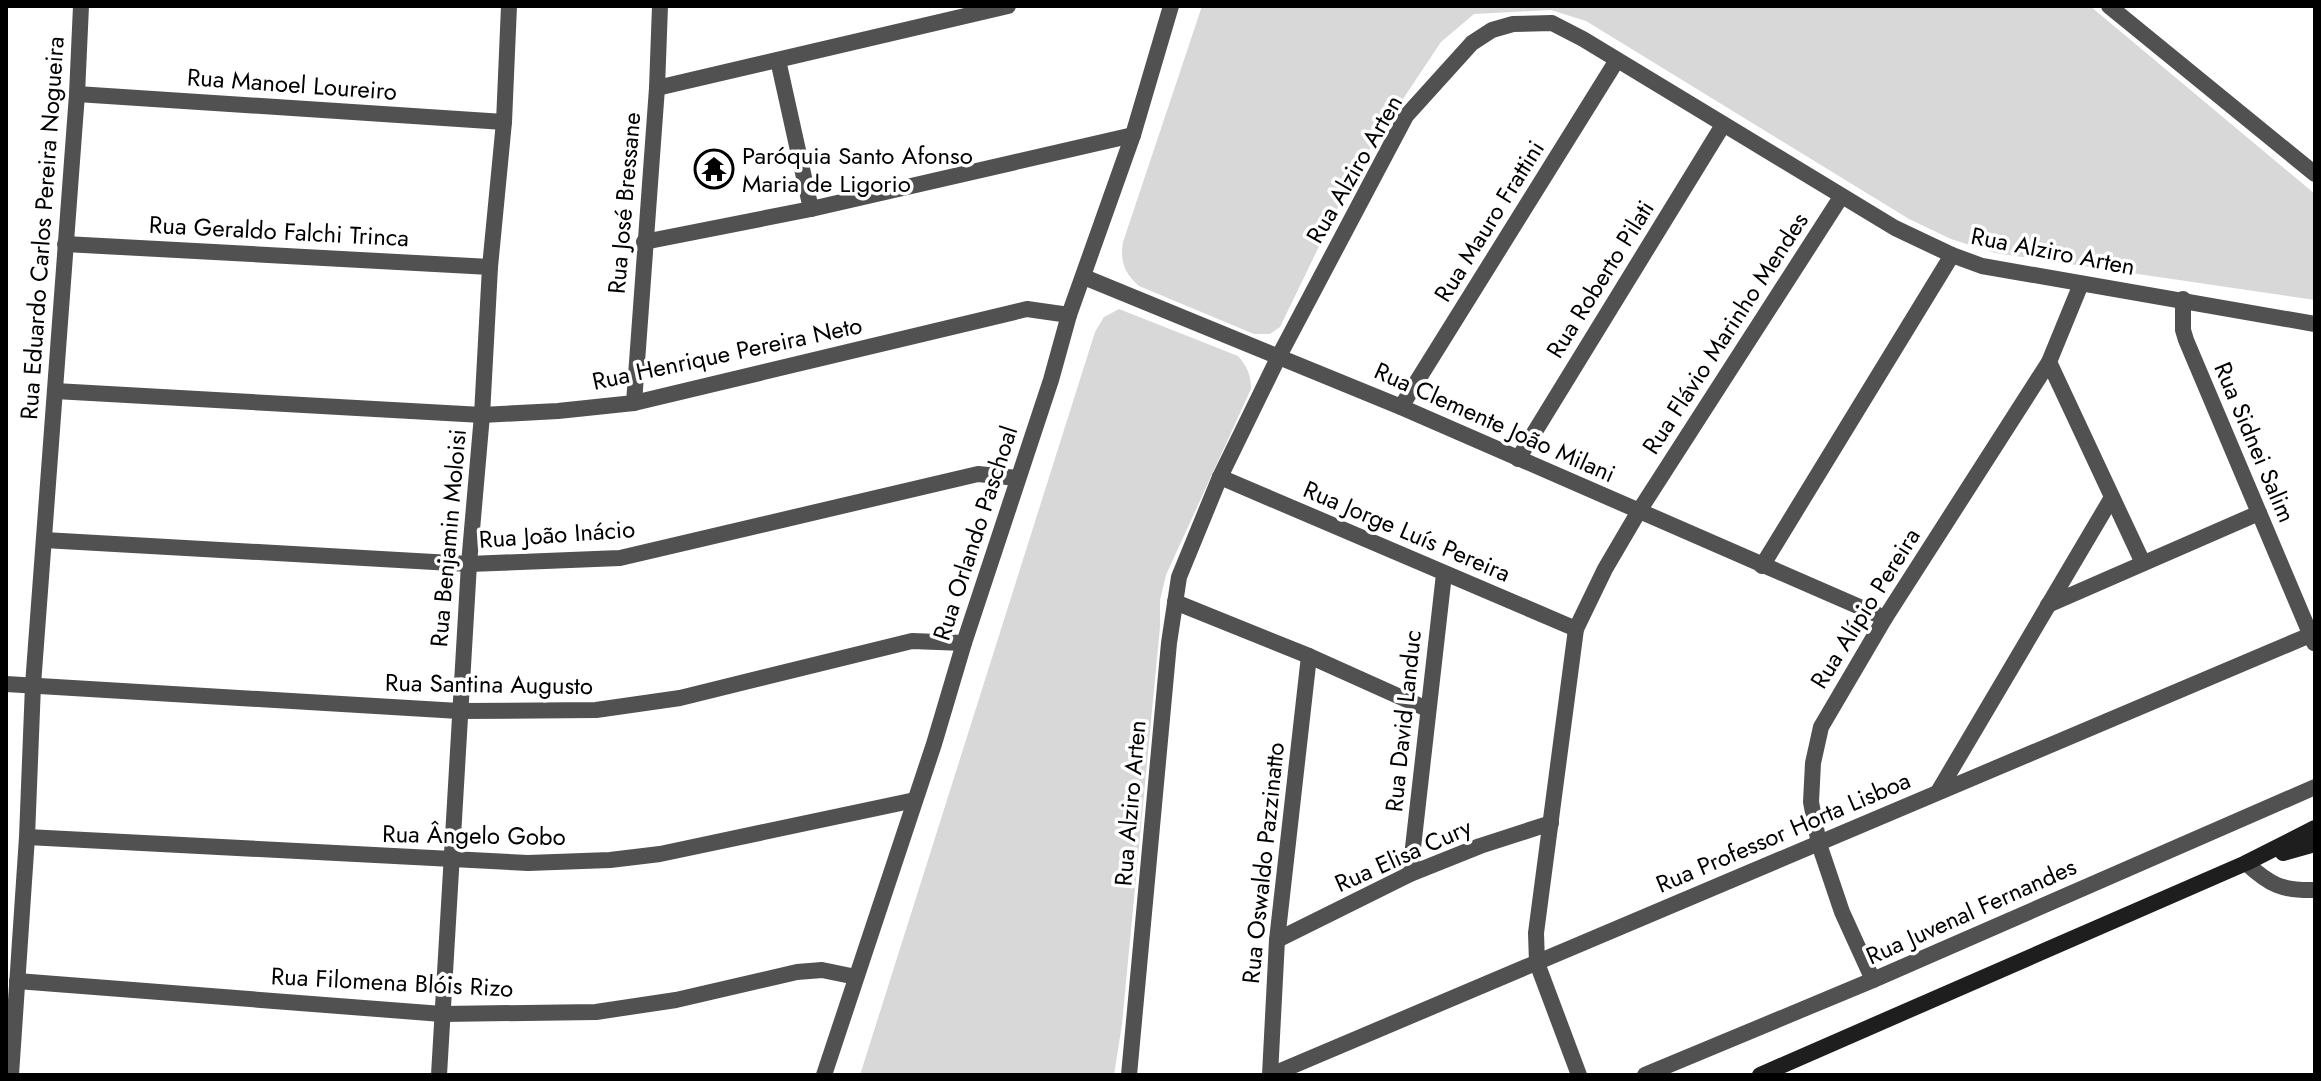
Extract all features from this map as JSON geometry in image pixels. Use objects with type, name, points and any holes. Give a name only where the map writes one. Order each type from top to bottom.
[{"type":"main road","points":[[1760,1075],[2246,863],[2315,828]]},
{"type":"main road","points":[[2246,863],[2315,844]]},
{"type":"street","name":"Rua Eduardo Carlos Pereira Nogueira","points":[[11,1075],[27,837],[33,685],[81,6]]},
{"type":"street","name":"Rua Benjamin Moloisi","points":[[439,1075],[459,711],[490,267],[504,122],[509,6]]},
{"type":"street","name":"Rua José Bressane","points":[[634,403],[660,6]]},
{"type":"street","points":[[657,88],[1008,6]]},
{"type":"street","name":"Rua Orlando Paschoal","points":[[824,1075],[1051,380],[1069,315],[1133,135],[1171,6]]},
{"type":"street","points":[[2109,6],[2315,174]]},
{"type":"street","name":"Rua Alziro Arten","points":[[1129,1075],[1179,577],[1220,477],[1279,356],[1406,116],[1472,43],[1492,30],[1513,24],[1552,23],[1895,228],[1982,266],[2315,324]]},
{"type":"street","points":[[778,60],[811,209]]},
{"type":"street","name":"Rua Mauro Frattini","points":[[1401,407],[1617,60]]},
{"type":"street","name":"Rua Manoel Loureiro","points":[[77,94],[504,122]]},
{"type":"street","name":"Rua Roberto Pilati","points":[[1518,459],[1723,125]]},
{"type":"street","points":[[644,242],[811,209],[1133,135]]},
{"type":"street","name":"Rua Flávio Marinho Mendes","points":[[1537,963],[1539,905],[1576,629],[1605,569],[1639,511],[1841,197]]},
{"type":"street","name":"Rua Geraldo Falchi Trinca","points":[[65,244],[490,267]]},
{"type":"street","points":[[1762,566],[1952,255]]},
{"type":"street","name":"Rua Clemente João Milani","points":[[1084,277],[1401,407],[1885,618]]},
{"type":"street","name":"Rua Alípio Pereira","points":[[1873,980],[1842,912],[1819,844],[1811,802],[1813,763],[1821,727],[1885,618],[2049,362],[2081,284]]},
{"type":"street","name":"Rua Sidnei Salim","points":[[2183,299],[2186,340],[2314,638]]},
{"type":"street","name":"Rua Henrique Pereira Neto","points":[[55,391],[482,415],[558,411],[634,403],[1027,309],[1069,315]]},
{"type":"street","points":[[2049,362],[2143,563]]},
{"type":"street","name":"Rua João Inácio","points":[[44,540],[469,564],[620,558],[978,474],[1017,478]]},
{"type":"street","name":"Rua Jorge Luís Pereira","points":[[1220,477],[1576,629]]},
{"type":"street","points":[[1938,792],[2111,499]]},
{"type":"street","points":[[2048,605],[2259,513]]},
{"type":"street","name":"Rua David Landuc","points":[[1410,874],[1444,574]]},
{"type":"street","points":[[1175,602],[1309,656],[1427,709]]},
{"type":"street","name":"Rua Professor Horta Lisboa","points":[[1270,1075],[1938,792],[2314,638]]},
{"type":"street","name":"Rua Santina Augusto","points":[[6,684],[459,711],[596,710],[680,698],[912,641],[964,643]]},
{"type":"street","name":"Rua Oswaldo Pazzinatto","points":[[1270,1075],[1277,940],[1309,656]]},
{"type":"street","name":"Rua Juvenal Fernandes","points":[[1645,1075],[1873,980],[2315,787]]},
{"type":"street","name":"Rua Ângelo Gobo","points":[[27,837],[451,861],[528,863],[610,860],[660,854],[915,800]]},
{"type":"street","name":"Rua Elisa Cury","points":[[1277,940],[1410,874],[1480,846],[1551,823]]},
{"type":"street","points":[[2246,863],[2268,883],[2297,890],[2315,890]]},
{"type":"street","points":[[1537,963],[1579,1075]]},
{"type":"street","name":"Rua Filomena Blóis Rizo","points":[[17,981],[442,1014],[596,1012],[676,1000],[797,972],[822,970],[856,977]]},
{"type":"shaded area","points":[[1202,6],[2090,6],[2315,194],[2315,300],[1995,253],[1951,239],[1909,219],[1586,21],[1551,10],[1474,14],[1441,42],[1357,168],[1280,327],[1270,334],[1254,334],[1139,286],[1127,271],[1122,255],[1123,242]]},
{"type":"shaded area","points":[[1119,309],[1238,356],[1248,371],[1251,389],[1166,575],[1160,600],[1160,627],[1122,1024],[1114,1075],[860,1075],[1095,332],[1104,317]]},
{"type":"place","name":"Paróquia Santo Afonso Maria de Ligorio","points":[[714,169]]}]
